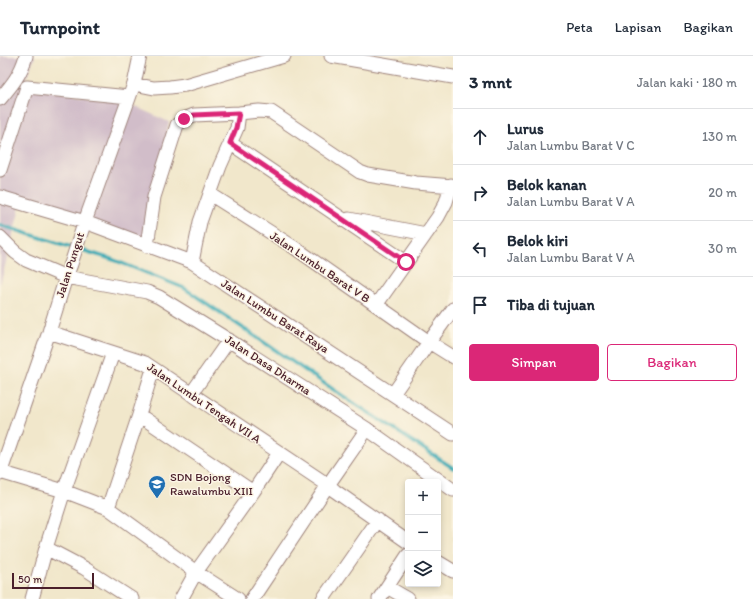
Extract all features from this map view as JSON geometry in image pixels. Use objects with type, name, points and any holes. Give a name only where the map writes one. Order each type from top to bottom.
[{"type":"street","points":[[0,99],[15,82],[24,64],[26,56]]},
{"type":"street","name":"Jalan Pungut","points":[[0,473],[49,332],[83,226],[134,84],[140,56]]},
{"type":"street","points":[[134,84],[154,88],[185,85],[284,56]]},
{"type":"street","points":[[331,56],[359,58],[453,77]]},
{"type":"street","points":[[0,170],[27,87],[129,97]]},
{"type":"street","points":[[147,246],[154,197],[177,125],[184,119],[194,115],[259,111],[271,112],[360,172],[368,175],[416,182],[452,185],[446,202],[438,217],[376,305]]},
{"type":"street","points":[[192,262],[200,222],[220,166],[236,128],[239,113]]},
{"type":"street","points":[[230,143],[406,262]]},
{"type":"street","name":"Jalan Lumbu Barat V B","points":[[210,194],[295,248],[429,342],[453,357]]},
{"type":"street","name":"Jalan Lumbu Barat Raya","points":[[0,197],[192,262],[453,434]]},
{"type":"street","points":[[343,218],[426,234]]},
{"type":"street","name":"Jalan Dasa Dharma","points":[[0,237],[15,252],[26,260],[66,277],[147,292],[159,297],[229,340],[367,429],[453,490]]},
{"type":"street","points":[[393,394],[453,309]]},
{"type":"street","name":"Jalan Lumbu Tengah VII A","points":[[49,332],[145,363],[328,485],[405,540]]},
{"type":"street","points":[[191,394],[229,340]]},
{"type":"street","points":[[36,598],[46,548],[64,491],[113,353]]},
{"type":"street","points":[[108,508],[153,368]]},
{"type":"street","points":[[139,415],[253,492]]},
{"type":"street","points":[[252,599],[367,429]]},
{"type":"street","points":[[181,599],[196,572],[279,453]]},
{"type":"street","points":[[0,473],[64,491],[108,508],[196,572],[238,599]]},
{"type":"street","points":[[323,599],[378,520]]},
{"type":"street","points":[[46,548],[84,568],[132,599]]},
{"type":"street","points":[[379,599],[405,560]]},
{"type":"street","points":[[441,564],[453,572]]},
{"type":"street","points":[[387,587],[408,599]]},
{"type":"shaded area","points":[[0,56],[35,56],[23,87],[125,102],[169,122],[148,239],[22,200],[0,285]]},
{"type":"waterway","points":[[0,225],[74,248]]},
{"type":"waterway","points":[[79,249],[114,260],[184,288],[340,394],[453,468]]},
{"type":"place","name":"SDN Bojong Rawalumbu XIII","points":[[157,499]]},
{"type":"route","points":[[184,119],[194,115],[239,113],[236,128],[230,143],[406,262]]}]
